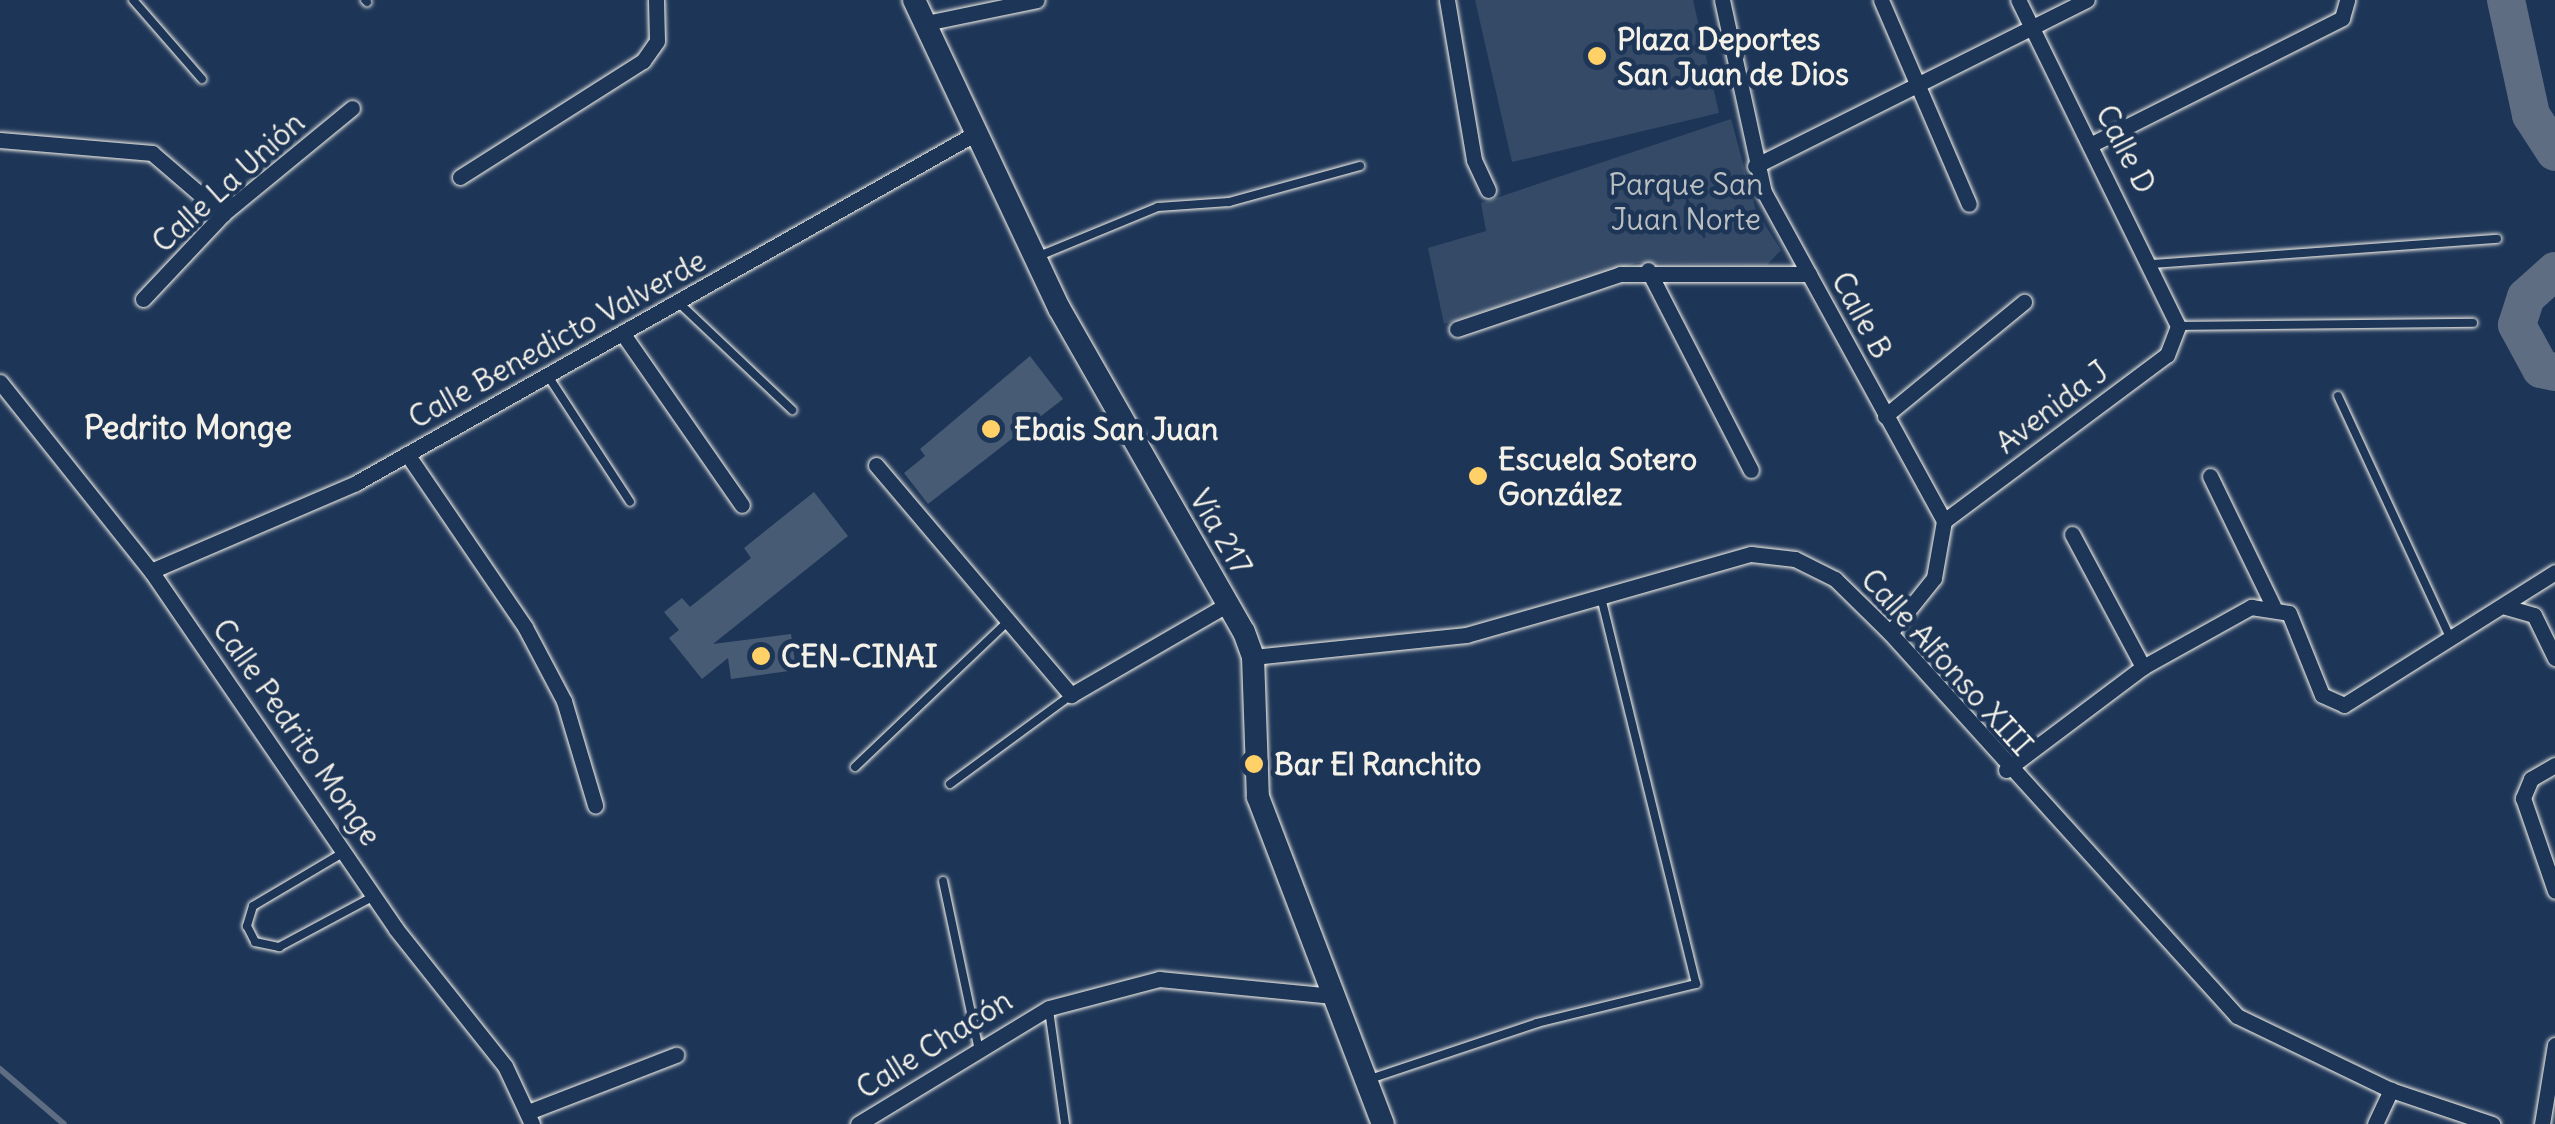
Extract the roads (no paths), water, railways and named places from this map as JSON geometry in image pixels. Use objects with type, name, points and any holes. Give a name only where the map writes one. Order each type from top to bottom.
[{"type":"main road","name":"Vía 217","points":[[914,0],[1035,258],[1228,604],[1253,657],[1258,797],[1383,1124]]},
{"type":"street","points":[[460,177],[643,60],[657,41],[656,0]]},
{"type":"street","points":[[926,22],[1036,0]]},
{"type":"street","points":[[1447,0],[1488,190]]},
{"type":"street","name":"Calle B","points":[[1722,0],[1755,166],[1944,522]]},
{"type":"street","points":[[1881,0],[1969,204]]},
{"type":"street","name":"Calle D","points":[[2018,0],[2153,264],[2178,326]]},
{"type":"street","points":[[1755,166],[1917,90],[2087,0]]},
{"type":"street","points":[[2092,144],[2342,18],[2346,0]]},
{"type":"street","name":"Calle La Unión","points":[[143,299],[223,214],[352,108]]},
{"type":"street","name":"Calle Benedicto Valverde","points":[[150,571],[407,454],[978,132]]},
{"type":"street","points":[[0,140],[152,153],[171,159],[223,214]]},
{"type":"street","points":[[1457,329],[1648,270],[1809,274]]},
{"type":"street","points":[[1648,270],[1751,470]]},
{"type":"street","points":[[1886,416],[2024,302]]},
{"type":"street","name":"Avenida J","points":[[1944,522],[2167,355],[2178,326]]},
{"type":"street","points":[[623,334],[742,505]]},
{"type":"street","name":"Calle Pedrito Monge","points":[[0,382],[150,571],[349,849],[374,896],[486,1040],[530,1118]]},
{"type":"street","points":[[407,454],[525,627],[564,700],[595,804]]},
{"type":"street","points":[[876,465],[1006,623],[1072,695],[1228,604]]},
{"type":"street","points":[[2210,476],[2273,606]]},
{"type":"street","points":[[1890,634],[1934,578],[1944,522]]},
{"type":"street","points":[[2072,534],[2142,668]]},
{"type":"street","name":"Calle Alfonso XIII","points":[[1253,657],[1466,635],[1751,554],[1795,559],[1835,578],[1890,634],[2006,770],[2237,1016],[2391,1090],[2492,1124]]},
{"type":"street","points":[[2006,770],[2142,668],[2250,607],[2273,606],[2289,613],[2332,704],[2506,607],[2555,572]]},
{"type":"street","points":[[2506,607],[2534,615],[2555,658]]},
{"type":"street","points":[[2555,765],[2532,779],[2523,798],[2555,891]]},
{"type":"street","name":"Calle Chacón","points":[[858,1124],[978,1046],[1048,1008],[1159,979],[1333,996]]},
{"type":"street","points":[[2542,1124],[2555,1045]]},
{"type":"street","points":[[530,1118],[676,1055]]},
{"type":"street","points":[[2375,1124],[2391,1090]]},
{"type":"lane","points":[[134,0],[202,79]]},
{"type":"lane","points":[[1035,258],[1158,206],[1229,202],[1360,166]]},
{"type":"lane","points":[[2153,264],[2496,239]]},
{"type":"lane","points":[[679,304],[792,410]]},
{"type":"lane","points":[[2178,326],[2473,323]]},
{"type":"lane","points":[[548,376],[630,502]]},
{"type":"lane","points":[[2338,396],[2450,636]]},
{"type":"lane","points":[[1366,1080],[1537,1023],[1696,984],[1600,597]]},
{"type":"lane","points":[[856,767],[1006,623]]},
{"type":"lane","points":[[950,784],[1072,695]]},
{"type":"lane","points":[[349,849],[253,906],[247,926],[255,942],[279,946],[374,896]]},
{"type":"lane","points":[[943,881],[978,1046]]},
{"type":"lane","points":[[1048,1008],[1066,1124]]},
{"type":"waterway","points":[[2506,0],[2531,115],[2555,152]]},
{"type":"waterway","points":[[2555,271],[2526,297],[2517,325],[2541,369],[2555,372]]},
{"type":"waterway","points":[[0,1069],[64,1124]]},
{"type":"place","name":"Plaza Deportes San Juan de Dios","points":[[1597,56]]},
{"type":"place","name":"Ebais San Juan","points":[[991,429]]},
{"type":"place","name":"Escuela Sotero González","points":[[1478,476]]},
{"type":"place","name":"CEN-CINAI","points":[[761,656]]},
{"type":"place","name":"Bar El Ranchito","points":[[1254,764]]},
{"type":"district","name":"Pedrito Monge","points":[[188,428]]},
{"type":"park label","name":"Parque San Juan Norte","points":[[1686,201]]}]
